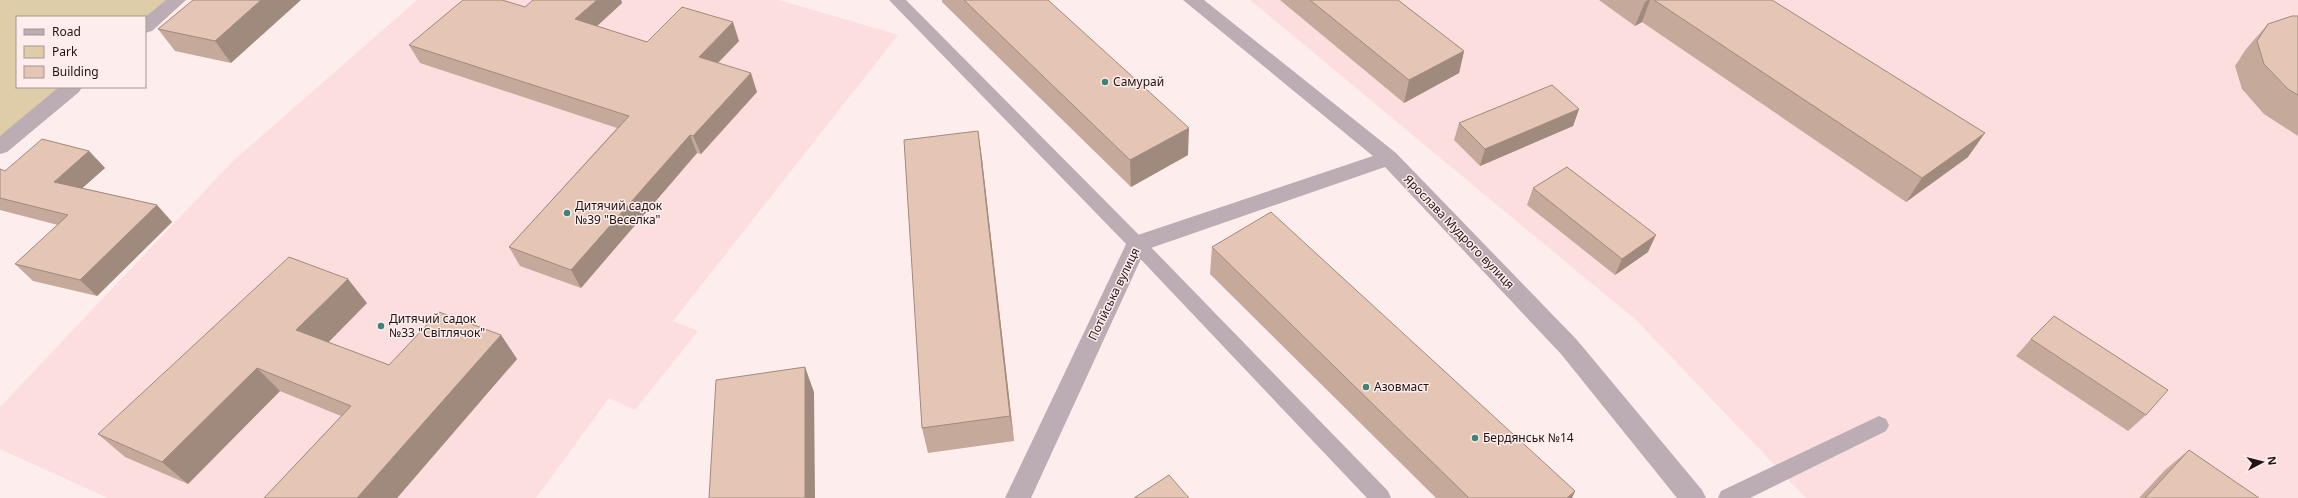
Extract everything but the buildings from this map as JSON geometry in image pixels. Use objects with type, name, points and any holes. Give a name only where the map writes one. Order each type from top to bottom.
[{"type":"street","points":[[146,25],[177,0]]},
{"type":"street","name":"Ярослава Мудрого вулиця","points":[[1192,0],[1389,158],[1569,347],[1693,498]]},
{"type":"street","points":[[0,146],[71,88]]},
{"type":"street","name":"Потійська вулиця","points":[[1018,498],[1138,244],[1389,158]]},
{"type":"lane","points":[[897,0],[1138,244],[1381,498]]},
{"type":"lane","points":[[1728,498],[1784,473],[1879,425]]},
{"type":"shaded area","points":[[417,0],[779,0],[898,35],[673,321],[698,331],[635,410],[609,398],[536,498],[108,498],[0,449],[0,407],[233,161]]},
{"type":"shaded area","points":[[1250,0],[2298,0],[2298,498],[1806,498],[1637,321]]},
{"type":"green space","points":[[0,0],[167,0],[146,16],[16,16],[16,88],[60,88],[0,138]]},
{"type":"place","name":"Самурай","points":[[1105,82]]},
{"type":"place","name":"Дитячий садок №39 \"Веселка\"","points":[[567,213]]},
{"type":"place","name":"Дитячий садок №33 \"Світлячок\"","points":[[381,326]]},
{"type":"place","name":"Азовмаст","points":[[1366,387]]},
{"type":"place","name":"Бердянськ №14","points":[[1475,438]]}]
